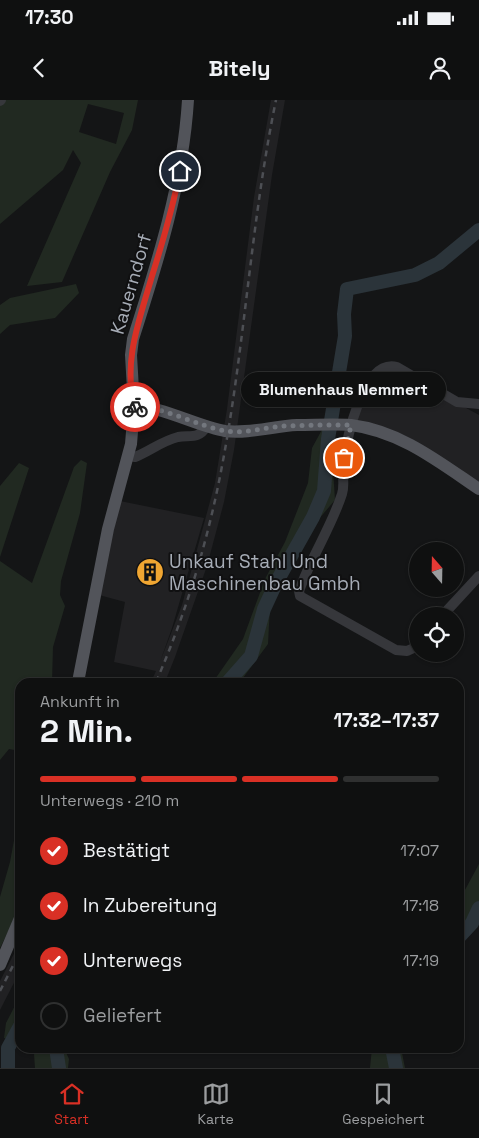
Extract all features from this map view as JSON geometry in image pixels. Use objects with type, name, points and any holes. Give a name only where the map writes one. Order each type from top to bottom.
[{"type":"main road","name":"Kauerndorf","points":[[79,678],[104,546],[129,456],[134,427],[131,372],[133,339],[176,192],[182,161],[188,101]]},
{"type":"main road","points":[[134,407],[147,407],[206,427],[232,432],[308,425],[346,425],[382,432],[405,442],[479,489]]},
{"type":"main road","points":[[0,965],[15,930]]},
{"type":"street","points":[[409,650],[396,650],[300,596],[299,591],[310,562],[324,538],[343,491],[342,471],[346,425],[373,376],[382,367],[390,365],[414,376],[457,402],[479,404]]},
{"type":"street","points":[[129,456],[140,456],[161,442],[177,437],[202,434],[206,427]]},
{"type":"street","points":[[450,607],[479,576]]},
{"type":"shaded area","points":[[0,100],[138,100],[132,130],[110,172],[62,282],[27,286],[81,163],[73,150],[63,170],[0,224]],"holes":[[[88,104],[124,113],[116,144],[79,132]]]},
{"type":"shaded area","points":[[271,100],[285,100],[272,175],[234,450],[224,502],[207,566],[167,678],[153,678],[156,671],[114,662],[125,602],[99,595],[120,501],[204,518],[172,628],[160,662],[182,605],[215,483],[227,409],[254,197]]},
{"type":"shaded area","points":[[76,284],[79,293],[55,318],[10,325],[0,334],[0,305],[10,298]]},
{"type":"shaded area","points":[[395,369],[479,415],[479,485],[354,422],[370,384],[380,371]]},
{"type":"shaded area","points":[[324,426],[336,427],[331,439],[335,500],[312,527],[297,560],[287,572],[270,606],[268,644],[243,678],[216,678],[243,639],[265,579],[285,542],[308,483],[312,448]]},
{"type":"shaded area","points":[[81,460],[87,463],[80,513],[61,581],[60,595],[65,606],[53,647],[52,678],[15,678],[15,750],[9,749],[0,760],[0,561],[32,583],[74,467]]},
{"type":"shaded area","points":[[19,463],[29,468],[0,557],[0,486]]},
{"type":"shaded area","points":[[15,835],[15,918],[0,948],[0,897]]},
{"type":"shaded area","points":[[479,864],[479,923],[464,941],[464,892]]},
{"type":"shaded area","points":[[15,952],[15,981],[0,1010],[0,981]]},
{"type":"shaded area","points":[[15,1006],[15,1041],[4,1038],[6,1023]]},
{"type":"shaded area","points":[[32,1053],[66,1053],[69,1059],[68,1068],[35,1068]]},
{"type":"shaded area","points":[[372,1053],[402,1053],[405,1068],[370,1068]]},
{"type":"waterway","points":[[232,678],[251,656],[264,609],[276,583],[313,517],[324,491],[328,439],[345,336],[344,314],[347,289],[415,275],[439,263],[479,230]]},
{"type":"waterway","points":[[464,932],[472,923],[479,908]]},
{"type":"waterway","points":[[8,1068],[8,1048],[15,1035]]},
{"type":"waterway","points":[[57,1053],[59,1068]]},
{"type":"waterway","points":[[393,1053],[396,1068]]},
{"type":"railway","points":[[158,678],[177,630],[195,576],[210,522],[222,466],[237,375],[260,191],[276,100]]},
{"type":"railway","points":[[0,991],[15,962]]},
{"type":"way so far","points":[[135,407],[147,407],[206,427],[228,431],[246,432],[283,426],[351,425],[344,458]]},
{"type":"place","name":"Blumenhaus Nemmert","points":[[344,458]]},
{"type":"place","name":"Unkauf Stahl Und Maschinenbau Gmbh","points":[[150,572]]},
{"type":"route","points":[[135,407],[131,372],[133,339],[168,223],[180,171]]}]
